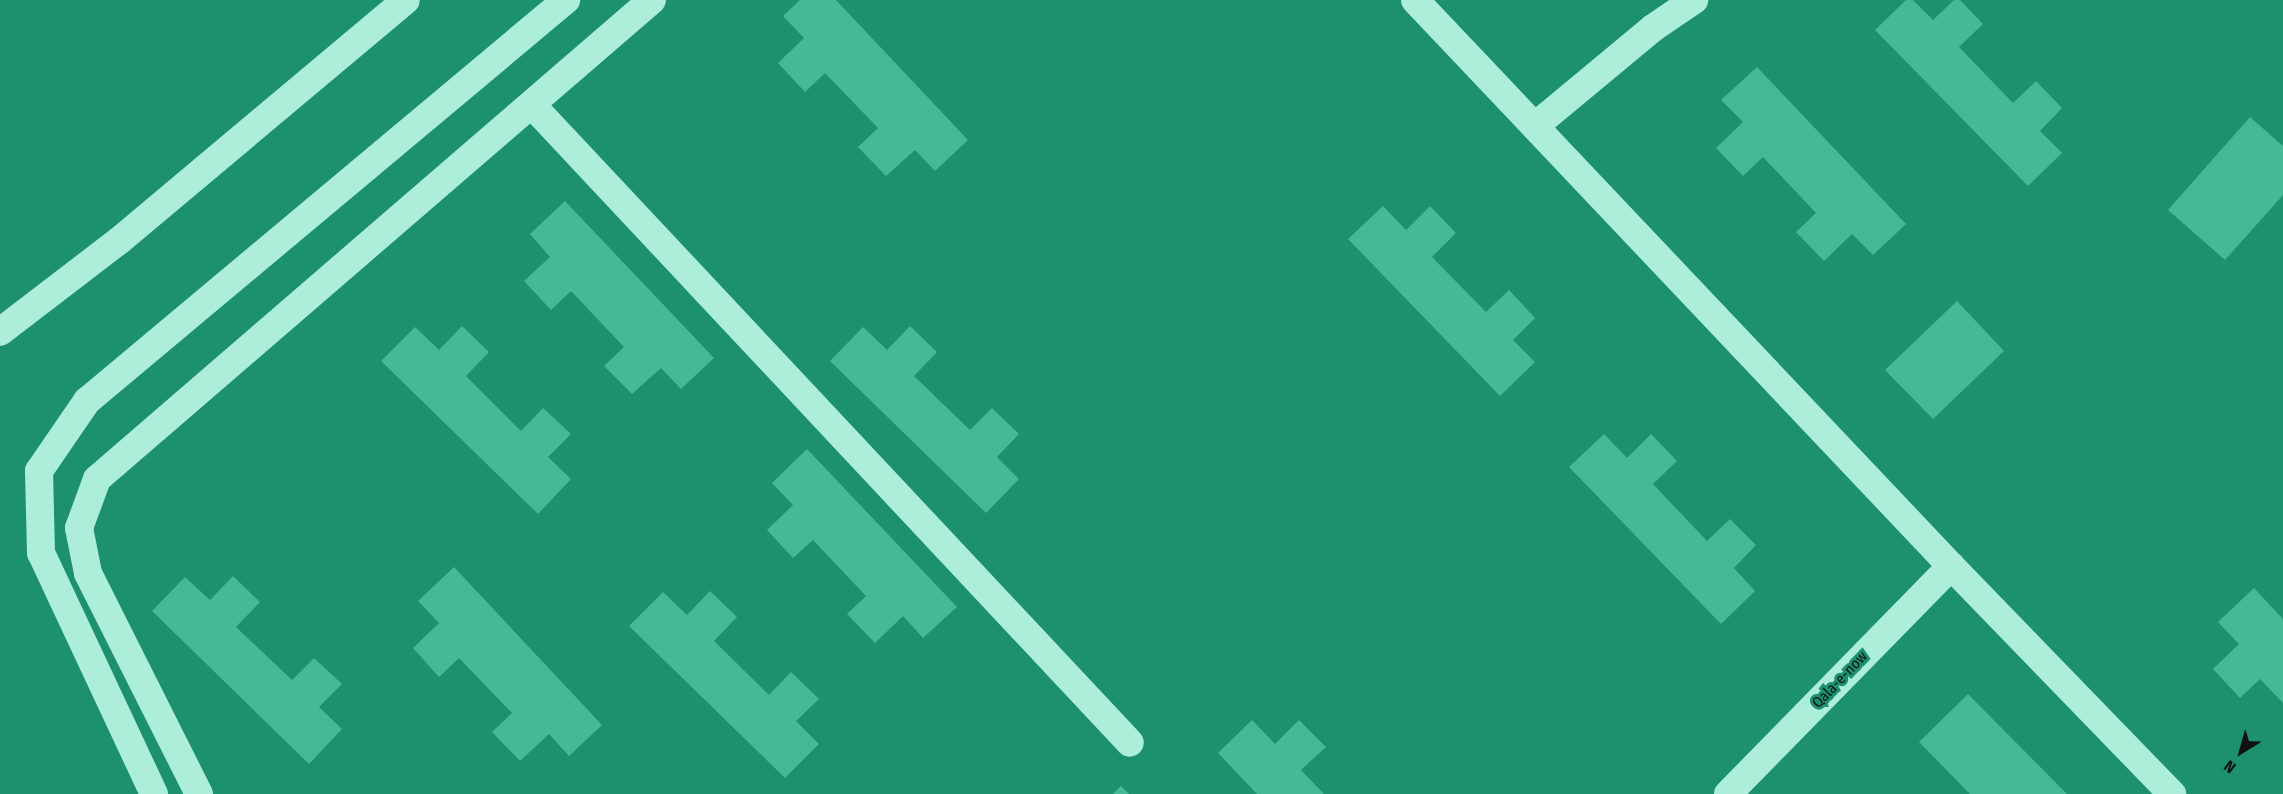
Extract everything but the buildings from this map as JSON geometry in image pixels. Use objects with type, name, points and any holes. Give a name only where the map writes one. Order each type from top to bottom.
[{"type":"street","points":[[0,332],[120,240],[406,0]]},
{"type":"street","points":[[154,794],[41,554],[39,471],[87,401],[566,0]]},
{"type":"street","points":[[199,794],[88,573],[80,528],[97,479],[652,0]]},
{"type":"street","points":[[1415,0],[1951,566],[2172,794]]},
{"type":"street","points":[[1535,126],[1653,28],[1694,0]]},
{"type":"street","points":[[532,105],[1130,743]]},
{"type":"street","name":"Qala-e-now","points":[[1728,794],[1951,566]]}]
